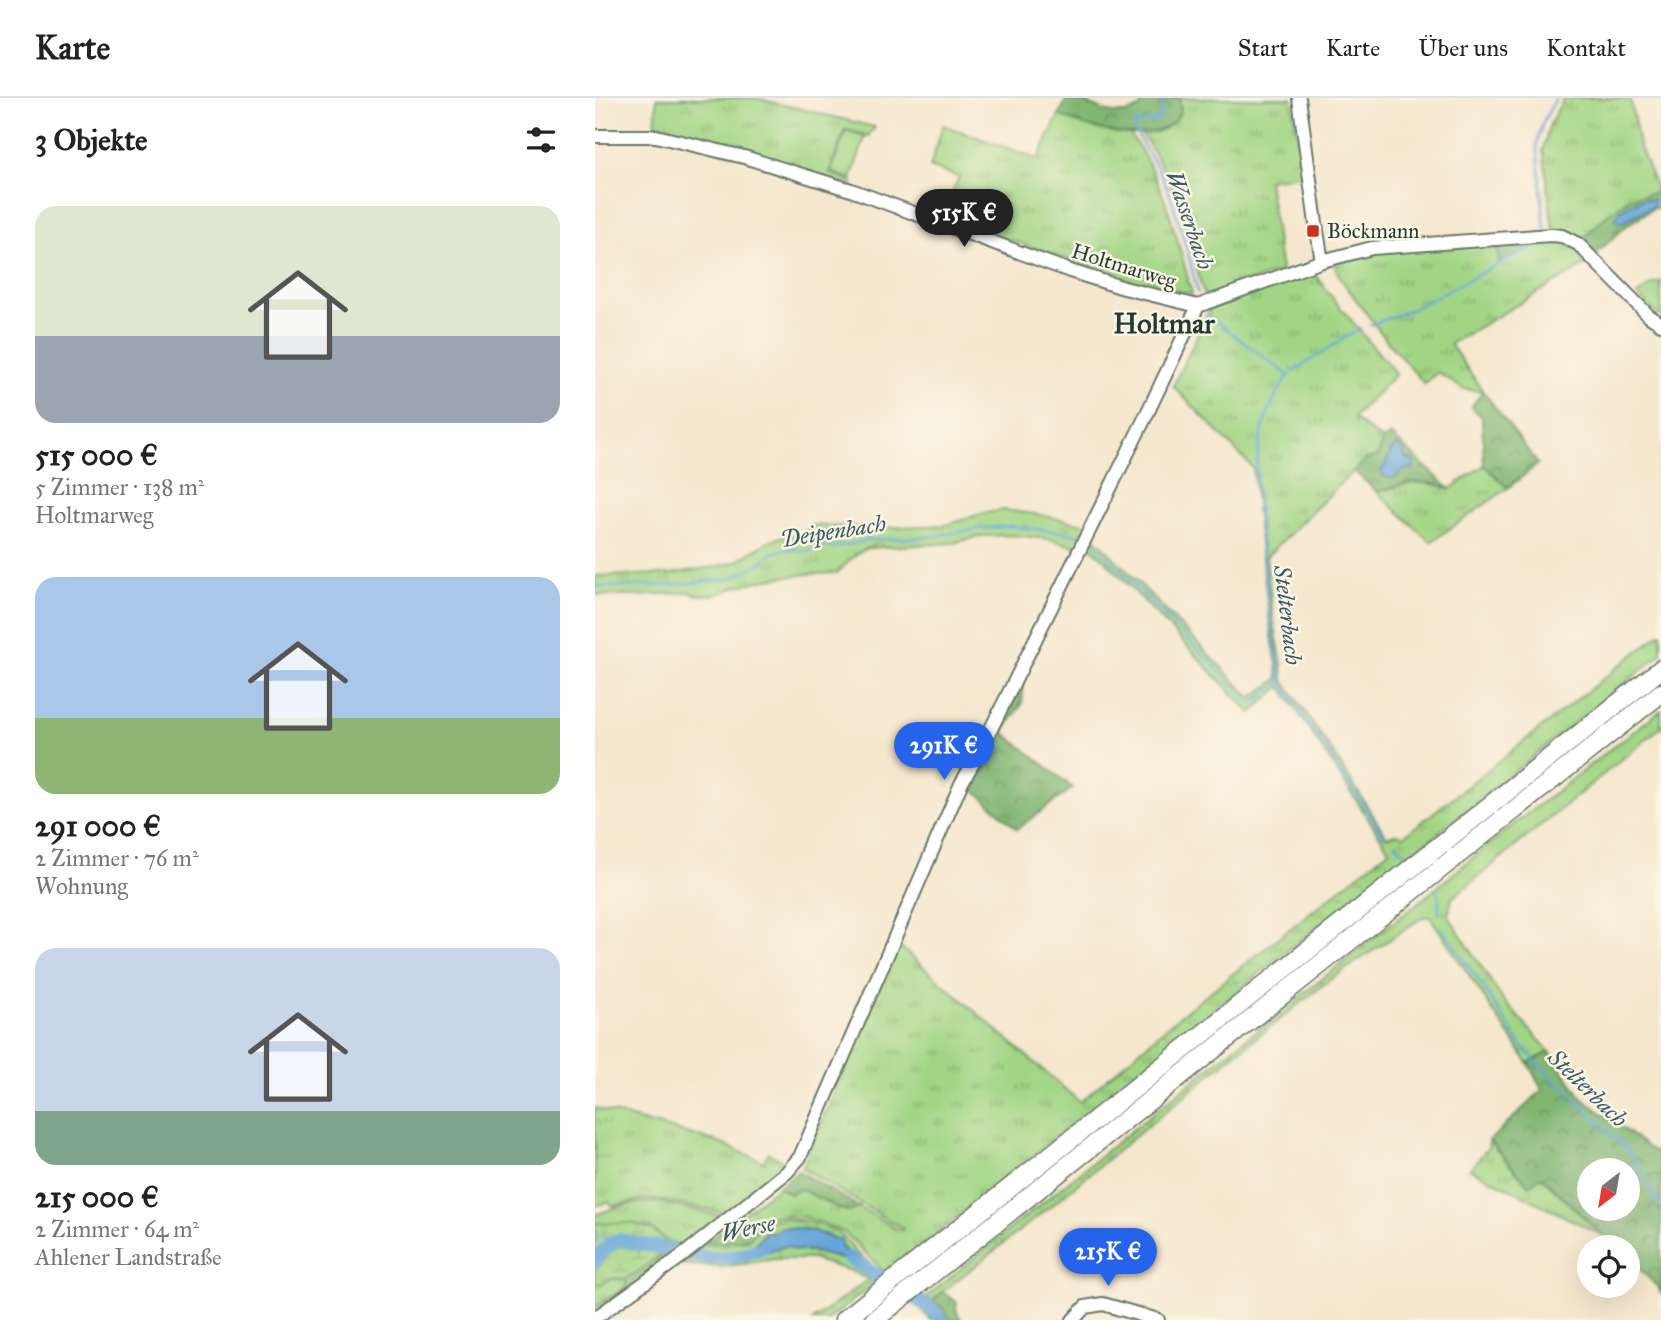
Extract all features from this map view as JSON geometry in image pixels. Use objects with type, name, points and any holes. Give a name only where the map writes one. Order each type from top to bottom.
[{"type":"highway","points":[[844,1320],[1661,669]]},
{"type":"highway","points":[[874,1320],[1661,693]]},
{"type":"street","points":[[1299,98],[1322,261]]},
{"type":"street","name":"Holtmarweg","points":[[595,136],[656,136],[744,157],[851,190],[1070,271],[1124,288],[1198,306],[1322,261],[1372,248],[1562,236],[1578,244],[1649,316],[1661,324]]},
{"type":"street","points":[[595,1318],[686,1253],[787,1172],[800,1157],[961,784],[980,751],[1137,435],[1198,306]]},
{"type":"street","points":[[1073,1320],[1085,1307],[1103,1304],[1158,1320]]},
{"type":"green space","points":[[657,98],[756,98],[875,127],[868,136],[845,129],[829,173],[852,181],[853,187],[655,132]]},
{"type":"green space","points":[[1067,98],[1116,113],[1140,108],[1143,98],[1179,98],[1181,108],[1176,119],[1162,129],[1148,133],[1117,133],[1059,115]]},
{"type":"green space","points":[[1179,98],[1292,98],[1303,175],[1268,180],[1281,271],[1205,297],[1178,202],[1154,152],[1142,134],[1158,131],[1171,124],[1179,113]]},
{"type":"green space","points":[[1564,98],[1630,98],[1639,145],[1657,190],[1630,198],[1605,217],[1582,240],[1568,230],[1553,229],[1543,149],[1550,124]]},
{"type":"green space","points":[[1059,115],[1094,127],[1130,134],[1161,191],[1192,294],[1134,282],[941,218],[959,177],[930,167],[943,125],[1038,159]]},
{"type":"green space","points":[[846,131],[865,137],[851,179],[831,172]]},
{"type":"green space","points":[[1661,189],[1661,210],[1655,207],[1625,227],[1596,254],[1582,240],[1605,217],[1630,198]]},
{"type":"green space","points":[[1551,238],[1563,239],[1592,261],[1450,344],[1483,391],[1463,389],[1437,372],[1425,384],[1390,345],[1340,278],[1333,262],[1369,252],[1496,241],[1500,263]]},
{"type":"green space","points":[[1551,238],[1499,263],[1496,241]]},
{"type":"green space","points":[[1312,270],[1396,374],[1353,418],[1382,440],[1378,456],[1365,460],[1266,557],[1273,617],[1283,679],[1387,837],[1395,834],[1404,836],[1661,633],[1661,654],[894,1268],[891,1266],[885,1272],[845,1233],[822,1223],[785,1215],[748,1220],[737,1218],[778,1187],[794,1192],[800,1189],[843,1210],[850,1211],[859,1207],[901,1231],[903,1229],[802,1168],[897,944],[1080,1102],[1176,1019],[1389,850],[1281,686],[1251,713],[1088,545],[1093,536],[1251,698],[1278,679],[1253,468],[1173,386],[1212,305]]},
{"type":"green space","points":[[1661,281],[1661,317],[1637,295]]},
{"type":"green space","points":[[1483,391],[1538,464],[1508,488],[1484,465],[1482,417],[1471,407]]},
{"type":"green space","points":[[1391,435],[1450,489],[1421,483],[1405,484],[1377,492],[1354,471],[1365,460],[1378,456],[1382,440]]},
{"type":"green space","points":[[1484,465],[1508,488],[1431,542],[1377,492],[1405,484],[1421,483],[1450,489]]},
{"type":"green space","points":[[1004,510],[1089,525],[1078,547],[1049,539],[1014,535],[982,536],[954,543],[867,548],[856,554],[837,573],[767,579],[716,595],[689,592],[638,596],[595,595],[595,576],[670,574],[719,566],[737,561],[768,542],[786,535],[804,534],[810,525],[879,528],[946,525],[984,513]]},
{"type":"green space","points":[[1024,680],[1022,704],[1003,732],[1073,788],[1017,829],[966,782]]},
{"type":"green space","points":[[1661,710],[1661,727],[1452,898],[1448,915],[1503,1000],[1550,1052],[1528,1063],[1430,917],[1423,917],[1331,979],[1234,1055],[933,1301],[926,1297],[1499,836]]},
{"type":"green space","points":[[1550,1052],[1583,1099],[1661,1157],[1661,1294],[1658,1287],[1640,1270],[1640,1235],[1602,1235],[1589,1222],[1640,1222],[1640,1158],[1577,1158],[1577,1211],[1541,1176],[1529,1185],[1489,1141],[1542,1090],[1528,1063]]},
{"type":"green space","points":[[595,1108],[715,1141],[764,1162],[768,1153],[783,1161],[785,1166],[730,1214],[645,1199],[612,1206],[608,1202],[595,1206]]},
{"type":"green space","points":[[1489,1141],[1528,1185],[1541,1176],[1577,1211],[1577,1222],[1589,1222],[1602,1235],[1470,1169],[1488,1148]]},
{"type":"green space","points":[[798,1171],[859,1207],[850,1212],[800,1189],[790,1194],[778,1187]]},
{"type":"green space","points":[[645,1202],[662,1203],[726,1217],[689,1247],[666,1241],[652,1229],[631,1223],[595,1223],[595,1215],[620,1206]]},
{"type":"green space","points":[[786,1218],[822,1226],[835,1232],[883,1275],[876,1280],[872,1277],[867,1279],[851,1271],[811,1259],[776,1259],[721,1267],[683,1264],[686,1257],[703,1245],[748,1240],[764,1223]],"holes":[[[783,1227],[830,1236],[862,1263],[859,1267],[842,1259],[787,1246],[748,1253],[765,1232],[773,1234]]]},
{"type":"green space","points":[[770,1219],[762,1223],[749,1240],[703,1245],[734,1221],[748,1223]]},
{"type":"green space","points":[[595,1223],[631,1223],[652,1229],[666,1241],[689,1247],[675,1258],[668,1255],[658,1256],[626,1278],[610,1279],[595,1287]]},
{"type":"green space","points":[[668,1255],[675,1258],[595,1316],[595,1306],[626,1286],[626,1278],[652,1261]]},
{"type":"green space","points":[[872,1277],[876,1280],[870,1287],[828,1320],[813,1320]]},
{"type":"green space","points":[[626,1278],[626,1286],[595,1306],[595,1287],[610,1279]]},
{"type":"green space","points":[[942,1292],[957,1302],[956,1309],[961,1320],[950,1320],[943,1308],[933,1301]]},
{"type":"green space","points":[[924,1298],[940,1309],[946,1320],[931,1320],[916,1304]]},
{"type":"water","points":[[1644,199],[1653,200],[1653,206],[1622,223],[1615,220],[1623,209]]},
{"type":"water","points":[[1397,445],[1403,450],[1405,458],[1414,462],[1413,469],[1401,471],[1397,477],[1387,478],[1381,471],[1391,450]]},
{"type":"water","points":[[783,1227],[806,1229],[840,1239],[841,1247],[864,1267],[787,1246],[753,1255],[747,1254],[765,1232],[773,1233]]},
{"type":"waterway","name":"Wasserbach","points":[[1160,98],[1161,118],[1138,122],[1134,126],[1169,193],[1198,293]]},
{"type":"waterway","name":"Stelterbach","points":[[1545,230],[1537,143],[1543,122],[1556,98]]},
{"type":"waterway","points":[[1654,203],[1657,199]]},
{"type":"waterway","name":"Stelterbach","points":[[1370,325],[1410,310],[1545,240]]},
{"type":"waterway","points":[[1206,314],[1288,375]]},
{"type":"waterway","name":"Stelterbach","points":[[1294,371],[1360,328]]},
{"type":"waterway","name":"Stelterbach","points":[[1290,374],[1276,395],[1267,416],[1261,437],[1257,479],[1267,595],[1281,681],[1384,836]]},
{"type":"waterway","name":"Deipenbach","points":[[595,587],[671,585],[728,579],[759,564],[773,553],[787,549],[809,551],[820,545],[834,548],[869,540],[928,537],[1010,526],[1081,535]]},
{"type":"waterway","name":"Deipenbach","points":[[1094,543],[1251,704],[1281,681]]},
{"type":"waterway","name":"Stelterbach","points":[[1395,844],[1408,855]]},
{"type":"waterway","name":"Stelterbach","points":[[1436,889],[1439,914]]},
{"type":"waterway","name":"Stelterbach","points":[[1441,927],[1520,1044],[1628,1150],[1661,1207]]},
{"type":"waterway","points":[[595,1239],[618,1240]]},
{"type":"waterway","name":"Werse","points":[[595,1262],[603,1251],[618,1240],[707,1258],[734,1257],[763,1248]]},
{"type":"waterway","name":"Werse","points":[[849,1258],[929,1307],[941,1320]]},
{"type":"place","name":"Böckmann","points":[[1313,231]]},
{"type":"district","name":"Holtmar","points":[[1164,323]]}]
